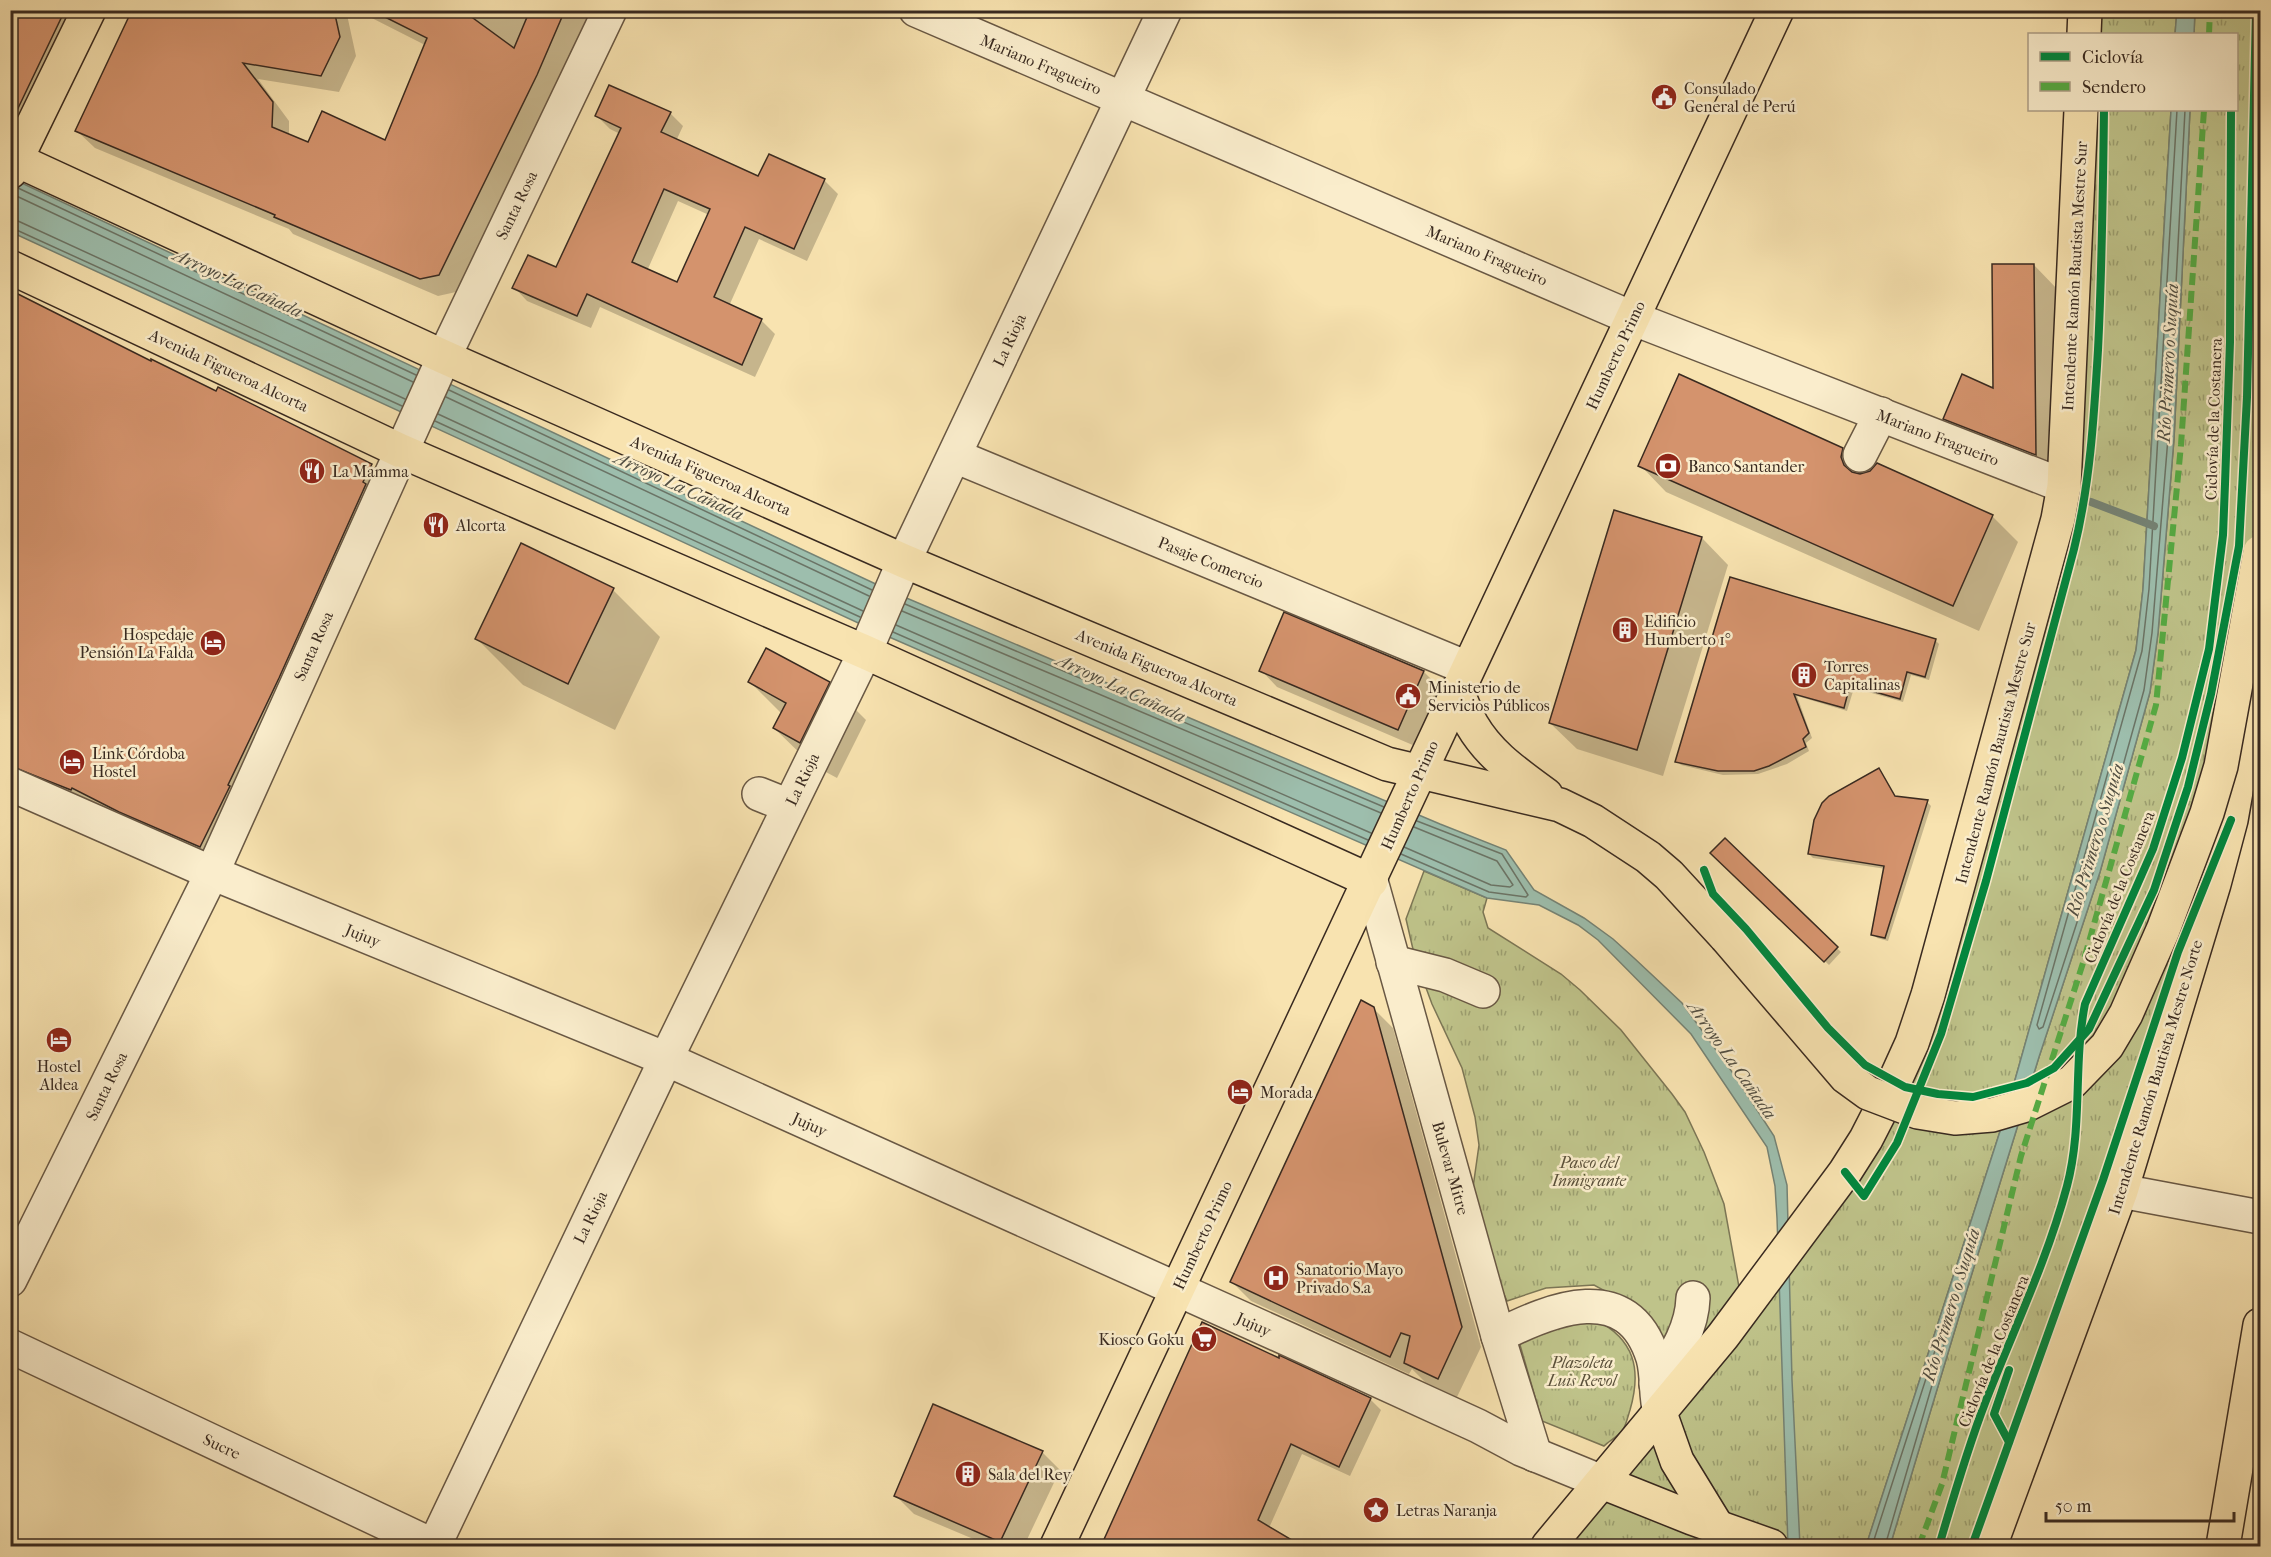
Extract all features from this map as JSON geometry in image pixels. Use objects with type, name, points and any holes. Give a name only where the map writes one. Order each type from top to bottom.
[{"type":"main road","points":[[12,163],[88,10]]},
{"type":"main road","name":"Humberto Primo","points":[[1057,1546],[1176,1289],[1371,881],[1462,679],[1777,10]]},
{"type":"main road","name":"Intendente Ramón Bautista Mestre Sur","points":[[1658,1399],[1723,1336],[1845,1172],[1866,1139],[1887,1098],[1912,1043],[1928,995],[2058,519],[2064,486],[2081,111]]},
{"type":"main road","name":"Avenida Figueroa Alcorta","points":[[12,163],[904,561],[1376,759],[1560,804]]},
{"type":"main road","name":"Avenida Figueroa Alcorta","points":[[10,267],[400,451],[865,652],[1371,881]]},
{"type":"main road","points":[[1462,679],[1471,724],[1502,763],[1560,804],[1602,827],[1648,857],[1669,875],[1726,937],[1846,1077],[1868,1093],[1918,1112],[1955,1118],[1992,1115],[2026,1105],[2072,1082],[2107,1046],[2126,1014],[2163,930],[2207,813],[2221,766],[2260,554]]},
{"type":"main road","name":"Intendente Ramón Bautista Mestre Norte","points":[[1990,1546],[2121,1191],[2211,895],[2231,820],[2246,730],[2260,554]]},
{"type":"main road","points":[[2223,1546],[2260,1325]]},
{"type":"main road","points":[[1548,1546],[1602,1482],[1658,1399]]},
{"type":"main road","points":[[1658,1399],[1677,1461],[1718,1528]]},
{"type":"main road","points":[[1602,1482],[1718,1528],[1771,1546]]},
{"type":"street","name":"Santa Rosa","points":[[10,1280],[212,873],[400,451],[610,10]]},
{"type":"street","name":"Mariano Fragueiro","points":[[916,10],[1632,318],[2064,486]]},
{"type":"street","name":"La Rioja","points":[[434,1546],[569,1292],[774,800],[865,652],[904,561],[1165,10]]},
{"type":"street","points":[[1858,454],[1879,414]]},
{"type":"street","name":"Pasaje Comercio","points":[[955,456],[1462,679]]},
{"type":"street","name":"Jujuy","points":[[10,784],[212,873],[666,1059],[1478,1426],[1535,1455],[1602,1482]]},
{"type":"street","name":"Bulevar Mitre","points":[[1371,881],[1498,1336],[1535,1455]]},
{"type":"street","points":[[1393,962],[1445,975],[1483,992]]},
{"type":"street","points":[[2121,1191],[2260,1216]]},
{"type":"street","points":[[1658,1399],[1689,1326],[1693,1298]]},
{"type":"street","points":[[1498,1336],[1532,1319],[1564,1308],[1583,1306],[1610,1309],[1632,1323],[1642,1334],[1653,1358],[1658,1399]]},
{"type":"street","name":"Sucre","points":[[10,1346],[434,1546]]},
{"type":"green space","points":[[2085,11],[2177,11],[2175,33],[2084,33]]},
{"type":"green space","points":[[2195,11],[2260,11],[2260,556],[2240,769],[1990,1546],[1890,1546],[2039,1057],[2100,872],[2150,692],[2158,633],[2174,439],[2190,111],[2238,111],[2238,33],[2194,33]]},
{"type":"green space","points":[[2081,111],[2171,111],[2143,589],[2136,650],[2004,1119],[1866,1546],[1548,1546],[1887,1098],[2058,519]]},
{"type":"green space","name":"Paseo del Inmigrante","points":[[1424,871],[1487,898],[1483,912],[1488,928],[1561,974],[1580,990],[1621,1030],[1685,1112],[1704,1152],[1724,1204],[1739,1287],[1680,1369],[1631,1305],[1594,1285],[1546,1288],[1507,1301],[1469,1216],[1479,1145],[1475,1117],[1462,1068],[1432,1004],[1415,958],[1406,919]]},
{"type":"green space","name":"Plazoleta Luis Revol","points":[[1596,1320],[1619,1336],[1627,1346],[1635,1369],[1634,1395],[1626,1424],[1620,1433],[1604,1446],[1542,1421],[1518,1338],[1535,1331]]},
{"type":"water","points":[[2177,11],[2195,11],[2194,33],[2175,33]]},
{"type":"water","name":"Río Primero o Suquía","points":[[2171,111],[2190,111],[2174,439],[2158,633],[2150,692],[2100,872],[2039,1057],[1890,1546],[1866,1546],[2004,1119],[2136,650],[2143,589]]},
{"type":"water","points":[[11,178],[897,594],[1506,850],[1534,890],[1584,918],[1613,939],[1682,1003],[1735,1076],[1774,1136],[1787,1185],[1792,1380],[1800,1546],[1788,1546],[1777,1218],[1775,1186],[1767,1147],[1691,1034],[1598,940],[1578,925],[1539,905],[1487,898],[880,633],[11,232]]},
{"type":"building","points":[[10,10],[65,10],[10,125]]},
{"type":"building","points":[[132,10],[334,10],[340,37],[321,76],[243,63],[273,102],[272,127],[308,142],[322,111],[385,140],[427,38],[371,10],[440,10],[466,13],[514,48],[530,10],[565,10],[537,75],[439,275],[420,279],[75,131]]},
{"type":"building","points":[[609,85],[671,112],[661,132],[758,176],[769,154],[825,179],[794,249],[745,227],[714,297],[762,319],[742,365],[587,294],[577,316],[512,288],[528,255],[556,267],[621,128],[595,116]],"holes":[[[664,189],[710,209],[677,282],[632,262]]]},
{"type":"building","points":[[1992,264],[2034,264],[2036,455],[1943,419],[1962,374],[1993,388]]},
{"type":"building","points":[[10,290],[151,361],[151,359],[216,391],[218,387],[372,464],[363,482],[366,484],[279,678],[200,847],[119,812],[72,788],[71,790],[10,766]]},
{"type":"building","points":[[1679,374],[1843,448],[1841,457],[1844,465],[1852,472],[1860,474],[1870,471],[1877,463],[1993,515],[1953,606],[1638,466]]},
{"type":"building","name":"Edificio Humberto 1°","points":[[1614,510],[1702,537],[1637,750],[1549,723]]},
{"type":"building","points":[[521,543],[614,588],[568,684],[475,639]]},
{"type":"building","name":"Torres Capitalinas","points":[[1730,577],[1936,639],[1925,677],[1907,672],[1900,699],[1850,685],[1844,708],[1794,694],[1809,733],[1803,739],[1806,747],[1769,766],[1754,771],[1718,771],[1675,762]]},
{"type":"building","points":[[1284,612],[1424,671],[1398,730],[1259,671]]},
{"type":"building","points":[[766,648],[830,682],[800,743],[773,728],[786,703],[748,682]]},
{"type":"building","points":[[1879,768],[1895,796],[1928,800],[1885,938],[1871,935],[1884,866],[1808,854],[1814,820],[1822,803],[1829,796]]},
{"type":"building","points":[[1725,838],[1838,947],[1824,962],[1710,853]]},
{"type":"building","points":[[1361,1000],[1374,1007],[1462,1327],[1438,1379],[1404,1363],[1410,1336],[1401,1333],[1390,1357],[1230,1282]]},
{"type":"building","points":[[1202,1322],[1371,1398],[1339,1467],[1291,1444],[1258,1520],[1302,1546],[1101,1546]]},
{"type":"building","name":"Sala del Rey","points":[[933,1404],[1043,1451],[1000,1542],[894,1496]]},
{"type":"waterway","points":[[2091,502],[2154,526]]},
{"type":"marked path","points":[[2209,33],[2210,10]]},
{"type":"marked path","points":[[1919,1546],[1942,1484],[2021,1156],[2083,963],[2156,705],[2181,445],[2204,111]]},
{"type":"cycle path","points":[[1704,870],[1713,894],[1746,929],[1828,1028],[1865,1065],[1905,1087],[1938,1094],[1973,1097],[2027,1083],[2054,1068],[2089,1029],[2154,890],[2188,787],[2211,694],[2239,546],[2247,397],[2256,10]]},
{"type":"cycle path","points":[[1845,1172],[1864,1196],[1897,1143],[1941,1034],[1986,881],[2074,549],[2088,475],[2095,400],[2104,111]]},
{"type":"cycle path","name":"Ciclovía de la Costanera","points":[[1939,1546],[1978,1421],[2040,1269],[2059,1214],[2067,1186],[2075,1141],[2079,1049],[2085,1004],[2153,849],[2182,758],[2209,649],[2223,535],[2230,342],[2231,111]]},
{"type":"cycle path","points":[[1972,1546],[2103,1180],[2178,952],[2231,820]]},
{"type":"cycle path","points":[[2009,1370],[1994,1414],[2009,1442]]},
{"type":"place","name":"Consulado General de Perú","points":[[1664,97]]},
{"type":"place","name":"Banco Santander","points":[[1668,466]]},
{"type":"place","name":"La Mamma","points":[[312,471]]},
{"type":"place","name":"Alcorta","points":[[436,525]]},
{"type":"place","name":"Edificio Humberto 1°","points":[[1625,630]]},
{"type":"place","name":"Hospedaje Pensión La Falda","points":[[213,643]]},
{"type":"place","name":"Torres Capitalinas","points":[[1804,675]]},
{"type":"place","name":"Ministerio de Servicios Públicos","points":[[1408,696]]},
{"type":"place","name":"Link Córdoba Hostel","points":[[72,762]]},
{"type":"place","name":"Hostel Aldea","points":[[59,1040]]},
{"type":"place","name":"Morada","points":[[1240,1092]]},
{"type":"place","name":"Sanatorio Mayo Privado S.a","points":[[1276,1278]]},
{"type":"place","name":"Kiosco Goku","points":[[1204,1339]]},
{"type":"place","name":"Sala del Rey","points":[[968,1474]]},
{"type":"place","name":"Letras Naranja","points":[[1376,1510]]},
{"type":"water label","name":"Arroyo La Cañada","points":[[238,283]]},
{"type":"water label","name":"Arroyo La Cañada","points":[[679,486]]},
{"type":"water label","name":"Arroyo La Cañada","points":[[1121,688]]},
{"type":"water label","name":"Arroyo La Cañada","points":[[1732,1060]]}]
